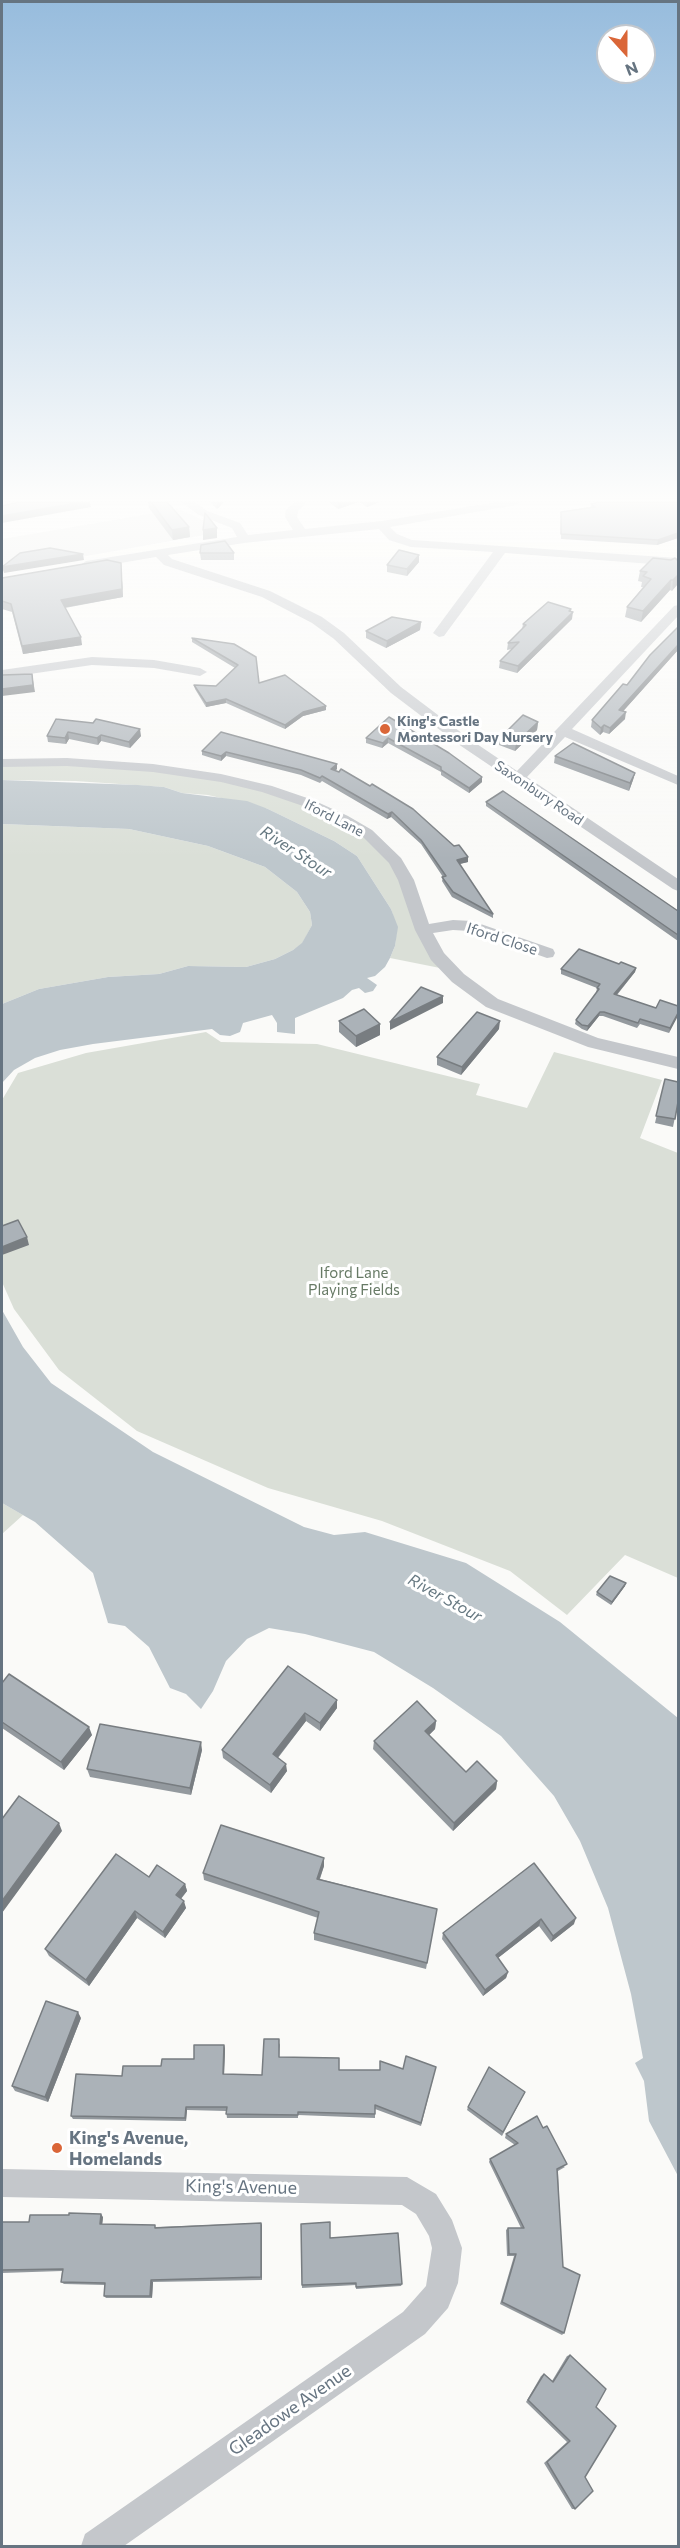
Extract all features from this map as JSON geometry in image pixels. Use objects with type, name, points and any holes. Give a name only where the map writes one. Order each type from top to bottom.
[{"type":"street","name":"Saxonbury Road","points":[[318,621],[339,636],[396,690],[518,778],[678,886]]},
{"type":"street","points":[[439,633],[448,621]]},
{"type":"street","points":[[518,778],[667,621]]},
{"type":"street","points":[[2,674],[93,661],[154,664],[200,672]]},
{"type":"street","points":[[564,731],[678,781]]},
{"type":"street","name":"Iford Lane","points":[[2,763],[67,762],[153,768],[221,778],[267,789],[308,803],[367,833],[396,861],[406,879],[423,930],[437,956],[458,978],[492,1003],[594,1043],[678,1063]]},
{"type":"street","name":"Iford Close","points":[[423,930],[453,925],[472,926],[547,954]]},
{"type":"street","name":"King's Avenue","points":[[2,2183],[401,2190],[407,2191],[426,2204],[442,2230],[447,2248]]},
{"type":"street","name":"Gleadowe Avenue","points":[[97,2547],[414,2323],[437,2296],[443,2283],[447,2248]]},
{"type":"green space","points":[[67,762],[221,778],[308,803],[384,848],[450,970],[390,958],[395,946],[397,927],[391,909],[357,856],[334,841],[268,809],[208,795],[182,793],[164,787],[75,781],[2,780],[2,763]]},
{"type":"green space","points":[[2,824],[129,829],[208,846],[265,867],[297,892],[310,912],[312,925],[302,944],[293,950],[275,959],[246,967],[188,966],[159,974],[108,977],[39,989],[2,1004]]},
{"type":"green space","name":"Iford Lane Playing Fields","points":[[206,1032],[221,1042],[317,1044],[480,1084],[476,1095],[527,1108],[554,1052],[662,1080],[640,1138],[678,1153],[678,1578],[625,1555],[567,1615],[510,1571],[382,1521],[268,1488],[137,1431],[59,1370],[14,1309],[2,1282],[2,1100],[18,1073],[86,1053]]},
{"type":"green space","points":[[2,1503],[23,1515],[2,1534]]},
{"type":"water","name":"River Stour","points":[[2,780],[164,787],[182,793],[247,801],[334,841],[357,856],[391,909],[398,927],[395,946],[385,967],[375,976],[367,978],[377,985],[373,991],[365,993],[359,988],[352,990],[343,998],[295,1018],[295,1034],[277,1032],[277,1023],[272,1015],[243,1023],[240,1032],[230,1036],[220,1035],[212,1029],[93,1044],[60,1050],[35,1058],[14,1070],[2,1083],[2,1004],[39,989],[108,977],[159,974],[188,966],[246,967],[275,959],[293,950],[302,943],[312,925],[310,912],[297,892],[265,867],[208,846],[129,829],[2,824]]},
{"type":"water","name":"River Stour","points":[[2,1310],[23,1347],[51,1383],[153,1452],[304,1527],[334,1535],[365,1532],[466,1563],[560,1622],[678,1718],[678,2176],[649,2121],[644,2081],[635,2063],[643,2058],[631,1994],[608,1908],[580,1841],[554,1796],[501,1736],[433,1688],[374,1652],[305,1634],[269,1628],[247,1639],[226,1661],[213,1691],[201,1709],[186,1694],[170,1688],[149,1647],[125,1626],[108,1623],[93,1573],[35,1522],[2,1503]]},
{"type":"building","points":[[15,621],[72,621],[81,637],[22,646]]},
{"type":"building","points":[[385,621],[421,622],[387,641],[366,631]]},
{"type":"building","points":[[527,621],[564,621],[518,666],[500,661],[519,642],[508,643],[526,625],[523,624]]},
{"type":"building","points":[[678,627],[678,645],[619,710],[626,712],[610,728],[604,725],[601,728],[592,720],[623,684],[627,685],[650,655]]},
{"type":"building","points":[[192,638],[234,644],[256,657],[259,683],[285,675],[326,706],[303,712],[285,725],[226,699],[206,703],[194,685],[216,686],[238,665]]},
{"type":"building","points":[[32,674],[33,685],[2,689],[2,675]]},
{"type":"building","points":[[523,715],[538,722],[516,743],[500,738]]},
{"type":"building","points":[[389,717],[449,753],[482,777],[469,788],[441,770],[441,767],[388,738],[383,743],[366,738]]},
{"type":"building","points":[[56,719],[93,723],[96,719],[140,729],[129,742],[101,735],[97,738],[68,732],[65,738],[47,736]]},
{"type":"building","points":[[221,732],[337,764],[331,769],[339,772],[341,769],[370,786],[372,784],[413,809],[454,846],[459,845],[468,857],[457,860],[493,914],[453,892],[442,877],[446,876],[421,840],[392,812],[388,814],[322,776],[320,778],[301,770],[226,752],[221,756],[202,751]]},
{"type":"building","points":[[573,743],[635,773],[630,783],[555,756]]},
{"type":"building","points":[[503,791],[678,911],[678,935],[486,802]]},
{"type":"building","points":[[579,949],[636,968],[614,994],[656,1008],[660,1000],[678,1006],[678,1013],[670,1028],[640,1019],[638,1023],[604,1012],[600,1012],[588,1026],[576,1020],[599,989],[597,988],[600,984],[561,969]]},
{"type":"building","points":[[421,987],[443,996],[390,1022]]},
{"type":"building","points":[[364,1009],[380,1024],[356,1036],[339,1021]]},
{"type":"building","points":[[477,1012],[500,1021],[462,1067],[437,1057]]},
{"type":"building","points":[[665,1079],[678,1082],[675,1119],[656,1116]]},
{"type":"building","points":[[18,1220],[27,1237],[2,1247],[2,1226]]},
{"type":"building","points":[[610,1576],[626,1583],[612,1602],[597,1592]]},
{"type":"building","points":[[288,1666],[337,1700],[320,1723],[305,1713],[273,1754],[286,1764],[270,1785],[222,1750]]},
{"type":"building","points":[[9,1674],[89,1727],[61,1762],[2,1722],[2,1683]]},
{"type":"building","points":[[417,1701],[436,1721],[425,1731],[466,1772],[477,1761],[497,1781],[454,1823],[374,1741]]},
{"type":"building","points":[[100,1724],[201,1742],[190,1788],[87,1769]]},
{"type":"building","points":[[19,1796],[59,1823],[2,1901],[2,1819]]},
{"type":"building","points":[[221,1825],[324,1858],[317,1879],[437,1909],[427,1963],[314,1933],[319,1912],[203,1873]]},
{"type":"building","points":[[116,1854],[149,1877],[157,1865],[185,1884],[176,1895],[184,1901],[163,1932],[135,1911],[86,1980],[45,1949]]},
{"type":"building","points":[[534,1863],[576,1918],[553,1936],[541,1919],[496,1955],[508,1972],[485,1990],[443,1933]]},
{"type":"building","points":[[46,2001],[78,2012],[45,2097],[12,2086]]},
{"type":"building","points":[[264,2039],[279,2039],[279,2057],[339,2058],[339,2070],[380,2070],[380,2061],[403,2069],[406,2056],[436,2067],[421,2123],[375,2105],[375,2114],[298,2112],[298,2115],[226,2114],[227,2107],[186,2107],[185,2118],[71,2116],[76,2074],[122,2076],[123,2066],[161,2066],[162,2059],[194,2059],[194,2045],[224,2045],[223,2074],[262,2075]]},
{"type":"building","points":[[489,2067],[525,2092],[503,2132],[468,2107]]},
{"type":"building","points":[[537,2116],[543,2128],[547,2126],[567,2164],[557,2169],[563,2267],[580,2275],[564,2333],[502,2302],[516,2254],[509,2254],[508,2228],[524,2228],[490,2159],[518,2143],[506,2134]]},
{"type":"building","points":[[69,2213],[101,2214],[100,2224],[155,2225],[155,2228],[261,2223],[261,2277],[151,2280],[150,2296],[104,2296],[105,2283],[61,2282],[63,2269],[2,2270],[2,2222],[29,2222],[30,2215],[69,2215]]},
{"type":"building","points":[[330,2222],[330,2238],[398,2233],[402,2284],[356,2287],[356,2283],[302,2285],[301,2224]]},
{"type":"building","points":[[570,2355],[606,2389],[596,2407],[616,2426],[585,2477],[593,2491],[575,2509],[547,2462],[570,2441],[528,2400],[544,2374],[553,2382]]},
{"type":"place","name":"King's Castle Montessori Day Nursery","points":[[385,729]]},
{"type":"place","name":"King's Avenue, Homelands","points":[[57,2148]]}]
